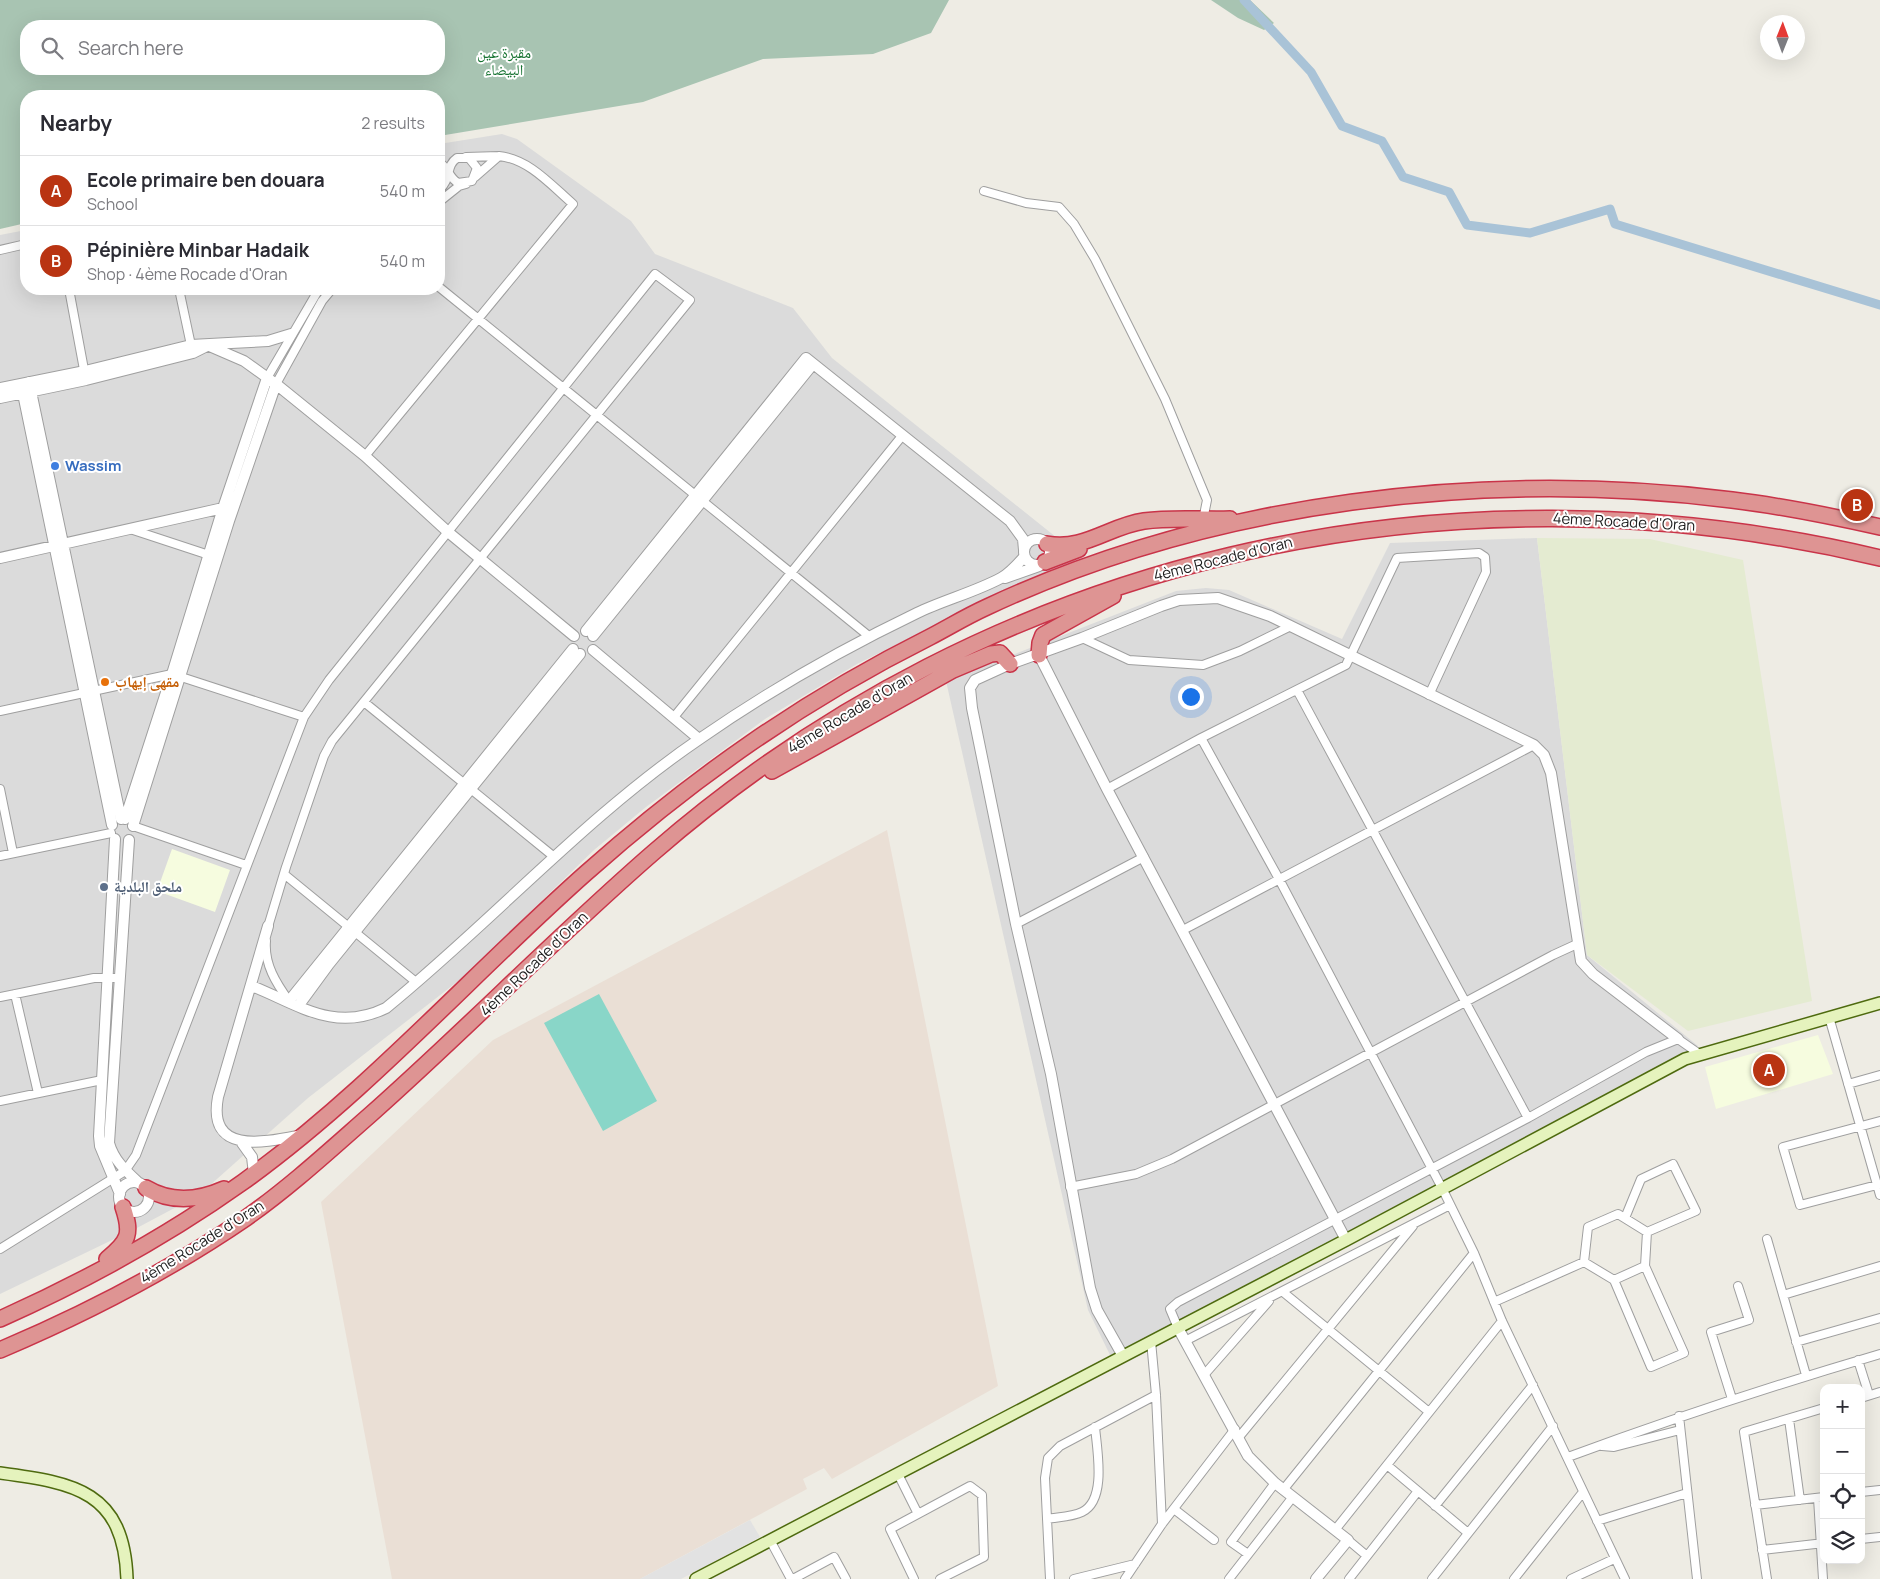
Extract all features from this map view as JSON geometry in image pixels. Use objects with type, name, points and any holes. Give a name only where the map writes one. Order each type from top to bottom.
[{"type":"highway","name":"4ème Rocade d'Oran","points":[[0,1319],[78,1282],[183,1223],[251,1176],[302,1135],[387,1060],[584,874],[700,777],[783,720],[887,658],[984,608],[1085,568],[1170,541],[1269,517],[1347,502],[1397,496],[1460,491],[1561,489],[1731,500],[1880,527]]},
{"type":"highway","points":[[1044,541],[1075,545],[1129,524],[1144,521],[1269,517]]},
{"type":"highway","name":"4ème Rocade d'Oran","points":[[0,1350],[74,1316],[166,1266],[243,1219],[276,1195],[314,1165],[479,1017],[612,890],[722,796],[833,721],[923,670],[1058,608],[1147,578],[1221,557],[1344,533],[1428,522],[1521,517],[1569,517],[1713,528],[1806,542],[1880,558]]},
{"type":"highway","points":[[1044,563],[1113,534],[1124,534],[1127,540],[1123,547],[1085,568]]},
{"type":"highway","points":[[1039,655],[1041,638],[1047,632],[1147,578]]},
{"type":"highway","points":[[722,796],[815,749],[953,670],[991,654],[1000,653],[1010,664]]},
{"type":"highway","points":[[143,1186],[169,1199],[185,1200],[219,1191],[251,1176]]},
{"type":"highway","points":[[78,1282],[119,1249],[126,1240],[129,1228],[121,1201]]},
{"type":"main road","points":[[696,1579],[1346,1240],[1685,1059],[1880,1003]]},
{"type":"main road","points":[[0,1474],[53,1481],[78,1489],[96,1500],[112,1515],[122,1535],[127,1579]]},
{"type":"street","points":[[445,197],[459,186],[468,183],[499,156]]},
{"type":"street","points":[[445,185],[450,173],[451,164],[463,157]]},
{"type":"street","points":[[463,157],[475,164],[475,177]]},
{"type":"street","points":[[365,456],[573,204],[524,163],[511,157],[463,157],[445,160]]},
{"type":"street","points":[[445,168],[458,183],[468,183]]},
{"type":"street","points":[[984,192],[1026,203],[1059,207],[1074,224],[1100,267],[1165,399],[1206,495],[1207,507],[1203,520]]},
{"type":"street","points":[[0,250],[20,245]]},
{"type":"street","points":[[0,1249],[126,1171],[136,1155],[304,717],[329,680],[655,274],[690,300],[364,702],[332,742],[324,756],[268,926],[216,1108],[217,1120],[222,1129],[228,1136],[242,1143],[252,1157],[251,1176]]},
{"type":"street","points":[[445,292],[870,637]]},
{"type":"street","points":[[70,295],[85,375]]},
{"type":"street","points":[[180,295],[192,349]]},
{"type":"street","points":[[26,388],[57,546],[117,827],[122,842],[129,840],[134,834],[133,826],[177,676],[228,510],[271,381],[291,334],[315,295]]},
{"type":"street","points":[[271,381],[327,295]]},
{"type":"street","points":[[0,398],[26,388],[207,345],[268,341],[291,334]]},
{"type":"street","points":[[207,345],[244,361],[271,381],[365,456],[448,532],[574,636]]},
{"type":"street","points":[[252,986],[326,1017],[341,1020],[356,1019],[386,1008],[553,856],[625,795],[699,739],[756,702],[917,612],[1044,563],[1050,555],[1044,541],[1022,526],[1010,521],[809,361],[590,634]]},
{"type":"street","points":[[0,388],[26,388]]},
{"type":"street","points":[[674,717],[792,574],[902,436]]},
{"type":"street","points":[[0,558],[130,529],[228,510]]},
{"type":"street","points":[[129,840],[109,1143],[112,1154],[126,1171],[143,1186],[149,1197],[146,1206],[137,1212],[121,1201],[114,1177],[100,1146],[107,977],[117,827],[177,676],[209,555],[228,510]]},
{"type":"street","points":[[1010,521],[1023,539],[1024,553],[1033,565],[1044,563]]},
{"type":"street","points":[[130,529],[209,555]]},
{"type":"street","points":[[1002,578],[1024,553],[1028,542],[1044,541]]},
{"type":"street","points":[[1107,789],[1201,738],[1346,665],[1397,558],[1479,553],[1485,556],[1486,572],[1430,695]]},
{"type":"street","points":[[1123,1356],[1098,1310],[1090,1288],[1070,1187],[1051,1074],[1016,924],[970,697],[970,688],[975,680],[1010,664],[1039,655],[1161,606],[1179,600],[1218,598],[1236,603],[1291,626],[1534,745],[1544,755],[1551,773],[1581,961],[1584,966],[1698,1054]]},
{"type":"street","points":[[1082,638],[1129,660],[1203,665],[1240,651],[1291,626]]},
{"type":"street","points":[[579,632],[590,634],[596,643],[593,650],[587,654],[576,652],[572,642],[574,636],[579,632]]},
{"type":"street","points":[[593,650],[699,739]]},
{"type":"street","points":[[299,1005],[353,929],[467,785],[576,652]]},
{"type":"street","points":[[1039,655],[1107,789],[1346,1240]]},
{"type":"street","points":[[0,711],[177,676],[304,717]]},
{"type":"street","points":[[1297,690],[1528,1118]]},
{"type":"street","points":[[364,702],[553,856]]},
{"type":"street","points":[[1201,738],[1279,879],[1442,1188],[1474,1253],[1502,1321],[1625,1579]]},
{"type":"street","points":[[1183,930],[1534,745]]},
{"type":"street","points":[[0,789],[13,853]]},
{"type":"street","points":[[0,856],[117,827],[133,826],[246,865]]},
{"type":"street","points":[[1016,924],[1144,857]]},
{"type":"street","points":[[284,874],[416,982]]},
{"type":"street","points":[[268,926],[266,959],[271,972],[289,1001]]},
{"type":"street","points":[[289,1001],[353,929]]},
{"type":"street","points":[[1070,1187],[1136,1174],[1156,1166],[1577,944]]},
{"type":"street","points":[[0,997],[107,977],[120,978]]},
{"type":"street","points":[[14,994],[38,1093]]},
{"type":"street","points":[[1829,1017],[1860,1127],[1876,1169],[1880,1195]]},
{"type":"street","points":[[1367,1556],[1292,1498],[1248,1456],[1178,1328],[1170,1309],[1178,1302],[1528,1118],[1646,1052],[1678,1039]]},
{"type":"street","points":[[1848,1084],[1880,1075]]},
{"type":"street","points":[[0,1101],[102,1080]]},
{"type":"street","points":[[1877,1185],[1800,1205],[1783,1147],[1880,1121]]},
{"type":"street","points":[[242,1143],[302,1135]]},
{"type":"street","points":[[1625,1218],[1641,1179],[1673,1164],[1696,1211],[1647,1232]]},
{"type":"street","points":[[121,1201],[128,1184],[143,1186]]},
{"type":"street","points":[[1185,1341],[1450,1205]]},
{"type":"street","points":[[1584,1262],[1588,1227],[1618,1214],[1647,1232]]},
{"type":"street","points":[[1125,1579],[1174,1508],[1415,1223]]},
{"type":"street","points":[[1584,1262],[1614,1280],[1651,1367],[1684,1353],[1645,1266],[1647,1232]]},
{"type":"street","points":[[1768,1238],[1782,1295],[1806,1375]]},
{"type":"street","points":[[1248,1554],[1231,1542],[1380,1369],[1474,1253]]},
{"type":"street","points":[[1494,1302],[1584,1262]]},
{"type":"street","points":[[1614,1280],[1645,1266]]},
{"type":"street","points":[[1782,1295],[1880,1266]]},
{"type":"street","points":[[1732,1399],[1711,1332],[1749,1320],[1738,1286]]},
{"type":"street","points":[[1283,1292],[1380,1369],[1430,1412]]},
{"type":"street","points":[[1204,1375],[1273,1297]]},
{"type":"street","points":[[1796,1342],[1880,1318]]},
{"type":"street","points":[[1335,1530],[1502,1321]]},
{"type":"street","points":[[1151,1342],[1156,1395],[1162,1524]]},
{"type":"street","points":[[1568,1457],[1679,1416],[1806,1375],[1880,1354]]},
{"type":"street","points":[[1858,1360],[1863,1384]]},
{"type":"street","points":[[1435,1506],[1533,1384]]},
{"type":"street","points":[[1865,1397],[1880,1392]]},
{"type":"street","points":[[1050,1579],[1045,1478],[1048,1458],[1060,1446],[1156,1395]]},
{"type":"street","points":[[1767,1579],[1744,1432],[1820,1409]]},
{"type":"street","points":[[1679,1416],[1696,1579]]},
{"type":"street","points":[[1789,1418],[1800,1500]]},
{"type":"street","points":[[1432,1579],[1553,1426]]},
{"type":"street","points":[[1047,1519],[1082,1512],[1093,1502],[1099,1489],[1095,1427]]},
{"type":"street","points":[[1600,1446],[1614,1447],[1680,1430]]},
{"type":"street","points":[[1386,1465],[1468,1533]]},
{"type":"street","points":[[898,1474],[918,1514]]},
{"type":"street","points":[[914,1579],[890,1529],[970,1486],[982,1495],[984,1556],[940,1579]]},
{"type":"street","points":[[1865,1492],[1880,1490]]},
{"type":"street","points":[[1349,1579],[1418,1491]]},
{"type":"street","points":[[1514,1579],[1583,1492]]},
{"type":"street","points":[[1596,1521],[1687,1493]]},
{"type":"street","points":[[1755,1505],[1820,1497]]},
{"type":"street","points":[[1228,1579],[1292,1498]]},
{"type":"street","points":[[1174,1508],[1214,1540]]},
{"type":"street","points":[[1865,1539],[1880,1537]]},
{"type":"street","points":[[770,1540],[792,1579],[834,1557],[846,1579]]},
{"type":"street","points":[[1316,1579],[1348,1540]]},
{"type":"street","points":[[1762,1550],[1820,1544]]},
{"type":"street","points":[[1571,1579],[1614,1559]]},
{"type":"street","points":[[1074,1579],[1135,1564]]},
{"type":"street","points":[[1823,1564],[1823,1579]]},
{"type":"shaded area","points":[[502,134],[517,139],[631,221],[655,254],[793,308],[832,358],[1086,561],[1003,592],[857,664],[765,719],[646,807],[594,850],[462,978],[308,1098],[199,1195],[135,1229],[0,1294],[0,235],[20,231],[20,295],[445,295],[445,143]]},
{"type":"shaded area","points":[[1537,538],[1587,955],[1698,1046],[1111,1357],[1088,1310],[946,681],[1176,591],[1206,588],[1229,590],[1342,639],[1390,543]]},
{"type":"shaded area","points":[[1537,538],[1650,539],[1743,560],[1812,1001],[1688,1031],[1587,955]]},
{"type":"shaded area","points":[[887,830],[998,1386],[832,1479],[824,1468],[803,1479],[807,1489],[640,1579],[392,1579],[321,1202],[493,1040]]},
{"type":"shaded area","points":[[172,849],[230,870],[215,912],[157,891]]},
{"type":"shaded area","points":[[599,994],[657,1101],[603,1131],[544,1023]]},
{"type":"shaded area","points":[[1818,1035],[1833,1074],[1716,1109],[1705,1067]]},
{"type":"shaded area","points":[[750,1520],[760,1537],[681,1579],[640,1579]]},
{"type":"green space","name":"مقبرة عين البيضاء","points":[[0,0],[949,0],[931,33],[873,54],[763,59],[643,102],[445,135],[445,90],[20,90],[20,224],[0,229]]},
{"type":"green space","points":[[1211,0],[1250,0],[1274,23],[1264,30],[1238,18]]},
{"type":"waterway","points":[[1244,0],[1311,72],[1342,126],[1382,141],[1403,177],[1449,192],[1467,225],[1530,233],[1610,209],[1615,224],[1880,305]]},
{"type":"place","name":"Wassim","points":[[55,466]]},
{"type":"place","name":"Pépinière Minbar Hadaik","points":[[1857,505]]},
{"type":"place","name":"مقهى إيهاب","points":[[105,682]]},
{"type":"place","name":"ملحق البلدية","points":[[104,887]]},
{"type":"place","name":"Ecole primaire ben douara","points":[[1769,1070]]}]
